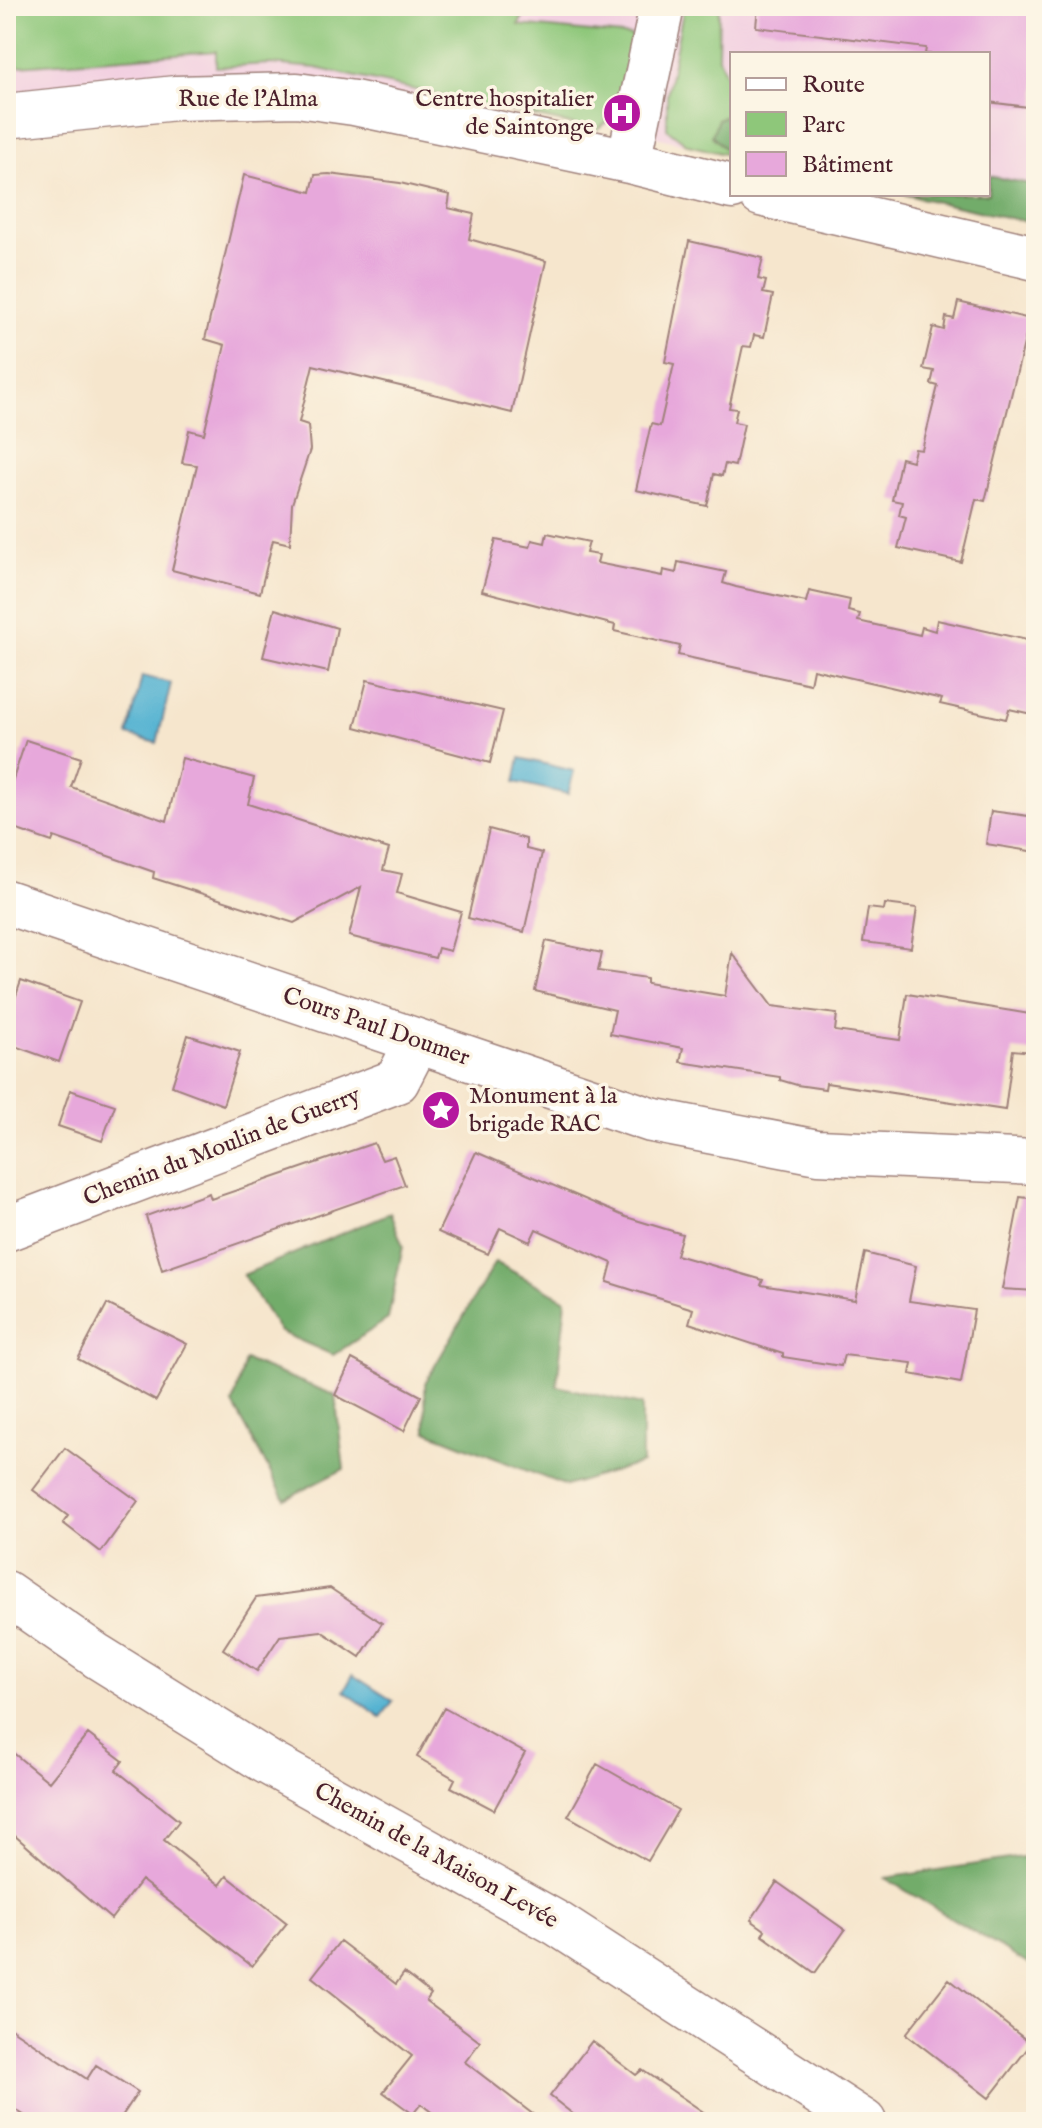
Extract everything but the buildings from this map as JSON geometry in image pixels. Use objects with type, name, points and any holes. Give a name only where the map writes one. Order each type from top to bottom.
[{"type":"street","points":[[629,161],[662,6]]},
{"type":"street","name":"Rue de l'Alma","points":[[6,116],[176,98],[297,95],[354,103],[629,161],[730,186]]},
{"type":"street","points":[[770,196],[1036,258]]},
{"type":"street","name":"Cours Paul Doumer","points":[[6,902],[651,1120],[803,1149],[1036,1162]]},
{"type":"street","name":"Chemin du Moulin de Guerry","points":[[6,1229],[397,1081],[417,1042]]},
{"type":"street","name":"Chemin de la Maison Levée","points":[[6,1593],[97,1656],[267,1762],[558,1924],[864,2122]]},
{"type":"shaded area","name":"Centre hospitalier de Saintonge","points":[[6,6],[1036,6],[1036,224],[911,196],[990,196],[990,52],[730,52],[730,156],[616,127],[304,85],[6,99]]},
{"type":"green space","points":[[6,6],[493,6],[527,11],[518,25],[632,36],[633,59],[621,111],[596,130],[316,68],[270,64],[216,67],[216,51],[6,67]]},
{"type":"green space","points":[[684,6],[719,6],[718,55],[730,85],[730,156],[688,145],[667,129],[667,94]]},
{"type":"green space","points":[[730,114],[730,154],[712,136],[718,119]]},
{"type":"green space","points":[[990,176],[1036,185],[1036,224],[911,196],[990,196]]},
{"type":"green space","points":[[390,1213],[403,1246],[388,1319],[333,1355],[280,1332],[243,1275]]},
{"type":"green space","points":[[495,1262],[566,1300],[557,1386],[642,1405],[642,1463],[566,1486],[426,1431],[425,1383]]},
{"type":"green space","points":[[245,1360],[335,1395],[344,1469],[285,1499],[233,1404]]},
{"type":"green space","points":[[1022,1857],[1036,1869],[1036,1969],[885,1878]]},
{"type":"water","points":[[142,676],[171,683],[157,743],[128,735]]},
{"type":"water","points":[[520,758],[574,771],[568,794],[515,782]]},
{"type":"water","points":[[353,1675],[393,1701],[381,1717],[344,1691]]},
{"type":"place","name":"Centre hospitalier de Saintonge","points":[[622,113]]},
{"type":"place","name":"Monument à la brigade RAC","points":[[441,1110]]}]
